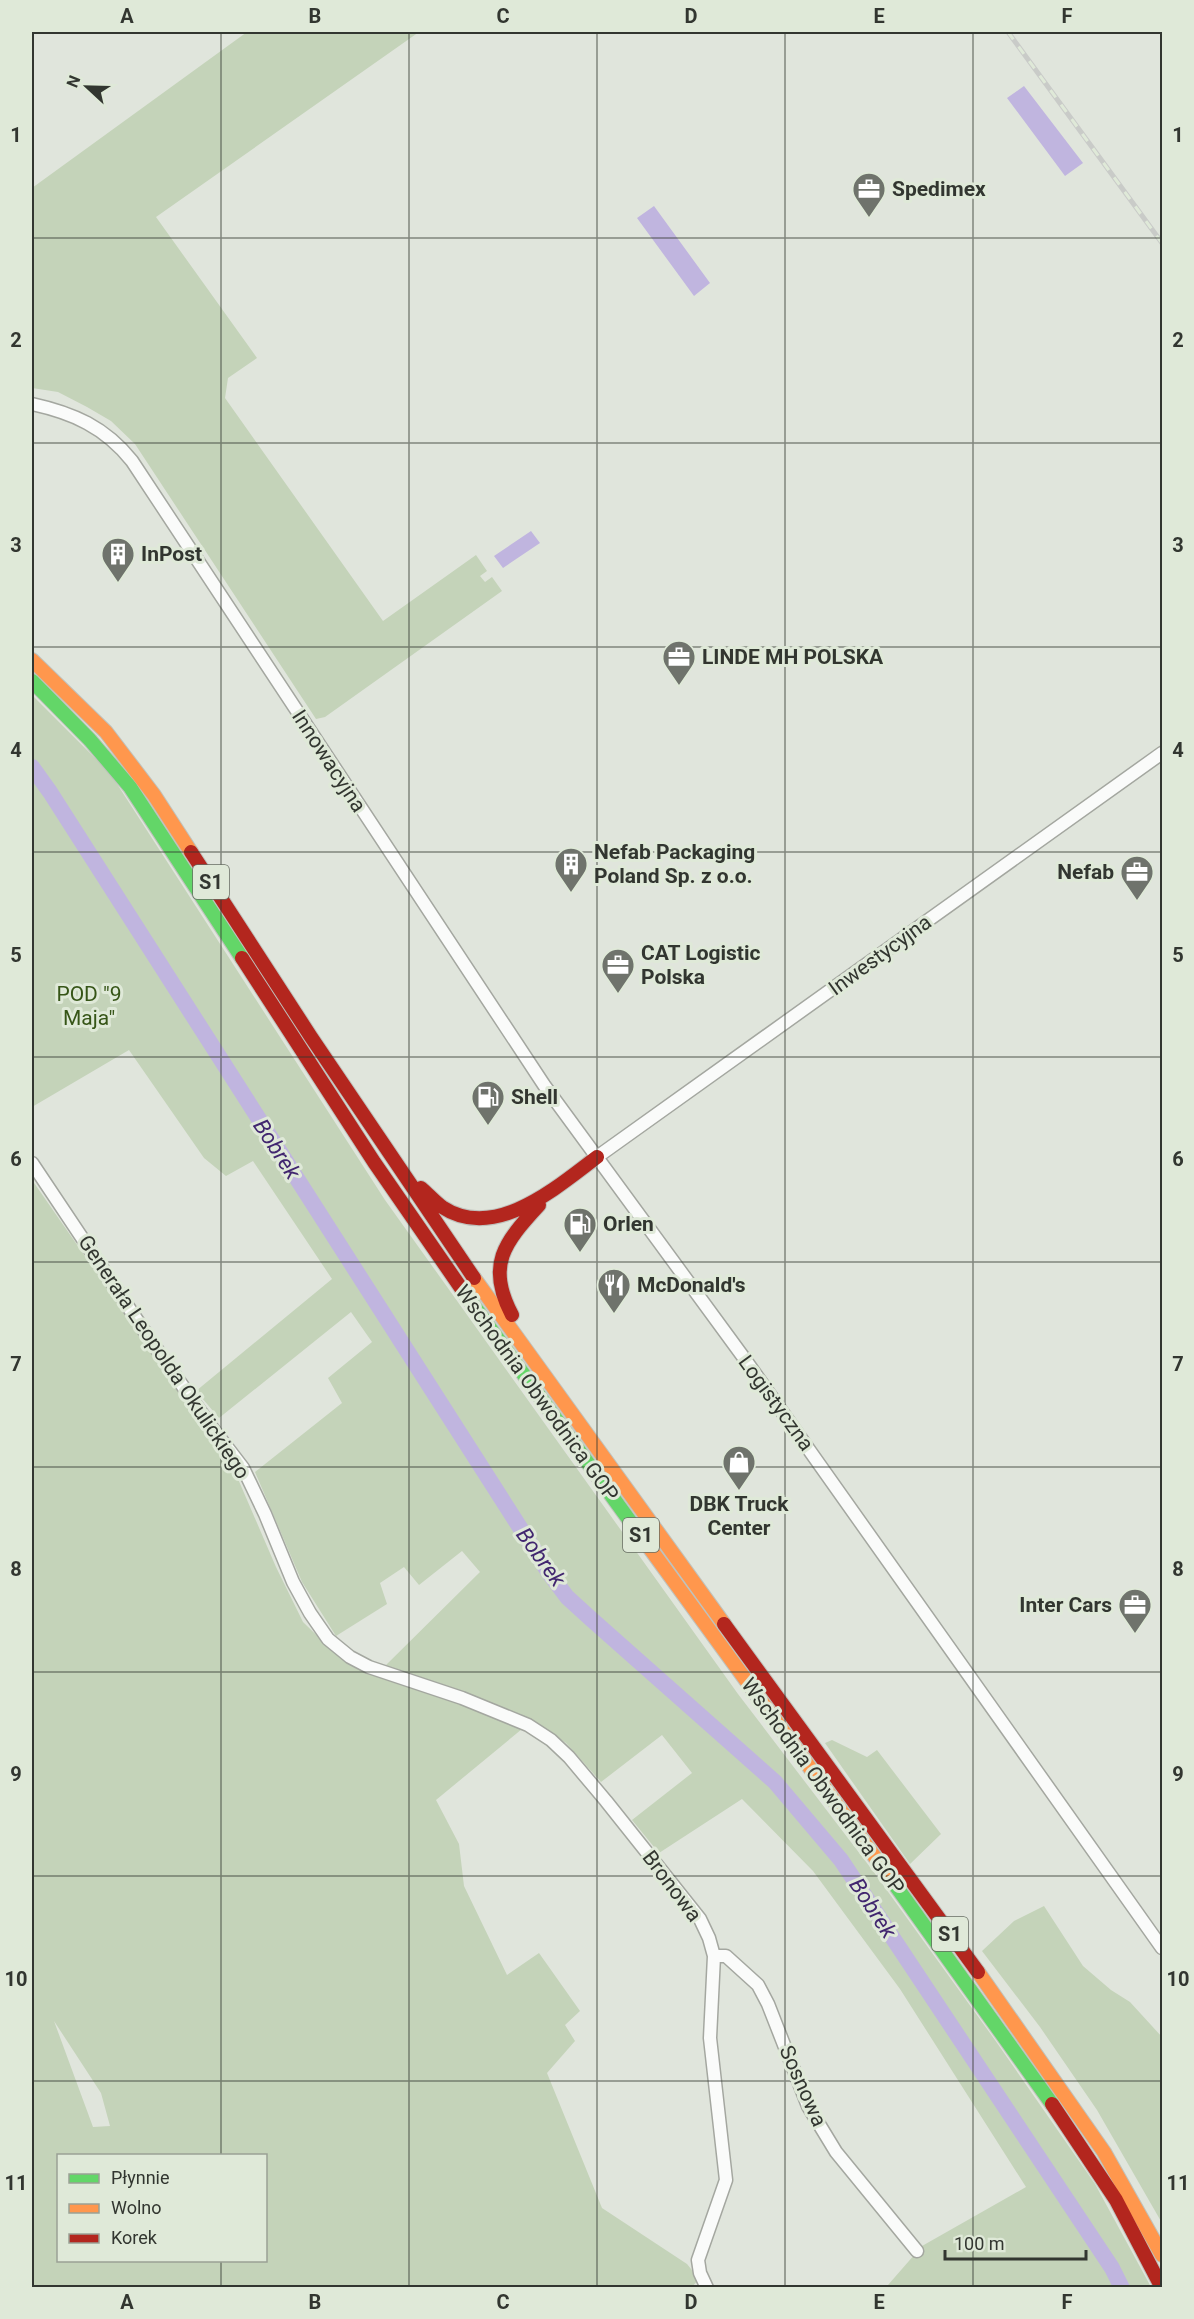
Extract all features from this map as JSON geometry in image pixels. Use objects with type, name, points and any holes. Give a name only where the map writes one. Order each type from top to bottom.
[{"type":"highway","name":"Wschodnia Obwodnica GOP","points":[[32,660],[100,726],[135,768],[374,1133],[539,1369],[1010,2017],[1104,2152],[1162,2255]]},
{"type":"highway","name":"Wschodnia Obwodnica GOP","points":[[32,681],[80,727],[114,765],[142,804],[374,1162],[460,1288],[1035,2080],[1116,2200],[1161,2288]]},
{"type":"highway","points":[[374,1133],[431,1199],[458,1215],[487,1219],[515,1211],[556,1188],[597,1157]]},
{"type":"highway","points":[[539,1369],[501,1290],[500,1264],[504,1249],[519,1226],[556,1188]]},
{"type":"street","name":"Innowacyjna","points":[[32,404],[82,419],[114,440],[132,461],[528,1062],[597,1157]]},
{"type":"street","name":"Inwestycyjna","points":[[597,1157],[1162,753]]},
{"type":"street","name":"Logistyczna","points":[[597,1157],[953,1651],[1162,1948]]},
{"type":"street","name":"Generała Leopolda Okulickiego","points":[[32,1163],[149,1338],[243,1468],[293,1582],[310,1613],[328,1639],[350,1657],[369,1667]]},
{"type":"street","name":"Bronowa","points":[[369,1667],[462,1698],[528,1725],[551,1740],[569,1757],[606,1801],[700,1919],[710,1938],[714,1956],[710,2038],[726,2180],[698,2260],[700,2273],[707,2288]]},
{"type":"street","name":"Sosnowa","points":[[714,1956],[726,1956],[758,1985],[768,2004],[808,2106],[836,2152],[917,2252]]},
{"type":"green space","points":[[247,32],[419,32],[156,217],[257,358],[228,378],[225,398],[383,621],[476,555],[487,571],[480,576],[485,582],[492,577],[502,591],[325,717],[316,719],[135,444],[111,421],[87,407],[58,392],[32,388],[32,188]]},
{"type":"green space","name":"POD \"9 Maja\"","points":[[32,695],[110,773],[385,1200],[738,1694],[873,1871],[995,2040],[1095,2184],[1151,2287],[882,2287],[888,2285],[922,2246],[1026,2187],[900,1989],[813,1871],[742,1799],[659,1853],[632,1820],[692,1773],[662,1735],[601,1782],[566,1743],[529,1719],[522,1729],[436,1800],[459,1844],[464,1886],[507,1975],[539,1953],[580,2011],[565,2025],[575,2041],[547,2073],[602,2208],[687,2264],[699,2279],[692,2287],[32,2287],[32,1180],[235,1472],[276,1567],[303,1622],[341,1659],[382,1675],[385,1666],[480,1572],[462,1551],[419,1585],[404,1567],[380,1583],[387,1604],[336,1636],[302,1582],[255,1472],[342,1403],[328,1378],[372,1342],[351,1312],[219,1418],[196,1391],[332,1279],[253,1161],[226,1176],[204,1158],[129,1050],[32,1107]],"holes":[[[54,2021],[101,2093],[110,2126],[93,2127]]]},
{"type":"green space","points":[[832,1740],[867,1757],[877,1750],[941,1834],[910,1864],[825,1743]]},
{"type":"green space","points":[[1044,1906],[1083,1966],[1111,1990],[1130,2002],[1162,2037],[1162,2223],[1097,2110],[1040,2027],[982,1951],[1014,1921]]},
{"type":"shaded area","points":[[1024,86],[1083,163],[1065,176],[1007,98]]},
{"type":"shaded area","points":[[654,206],[710,283],[694,296],[637,218]]},
{"type":"shaded area","points":[[531,531],[540,543],[503,568],[494,556]]},
{"type":"waterway","name":"Bobrek","points":[[32,767],[549,1573],[567,1597],[775,1782],[841,1860],[1112,2268],[1122,2288]]},
{"type":"railway","points":[[1008,32],[1162,243]]},
{"type":"traffic: fast","points":[[32,681],[90,740],[130,787],[242,958]]},
{"type":"traffic: fast","points":[[461,1288],[635,1528]]},
{"type":"traffic: fast","points":[[888,1875],[1052,2104]]},
{"type":"traffic: slow","points":[[32,660],[106,732],[154,795],[191,852]]},
{"type":"traffic: slow","points":[[474,1278],[724,1624]]},
{"type":"traffic: slow","points":[[635,1528],[888,1875]]},
{"type":"traffic: slow","points":[[978,1972],[1104,2152],[1162,2255]]},
{"type":"traffic: jam","points":[[191,852],[311,1037],[474,1278]]},
{"type":"traffic: jam","points":[[242,958],[374,1162],[461,1288]]},
{"type":"traffic: jam","points":[[421,1188],[442,1207],[462,1216],[483,1218],[504,1214],[524,1206],[544,1195],[597,1157]]},
{"type":"traffic: jam","points":[[512,1315],[500,1282],[503,1255],[516,1231],[539,1205]]},
{"type":"traffic: jam","points":[[724,1624],[978,1972]]},
{"type":"traffic: jam","points":[[1052,2104],[1116,2200],[1162,2288]]},
{"type":"place","name":"Spedimex","points":[[869,218]]},
{"type":"place","name":"InPost","points":[[118,583]]},
{"type":"place","name":"LINDE MH POLSKA","points":[[679,686]]},
{"type":"place","name":"Nefab Packaging Poland Sp. z o.o.","points":[[571,893]]},
{"type":"place","name":"Nefab","points":[[1137,901]]},
{"type":"place","name":"CAT Logistic Polska","points":[[618,994]]},
{"type":"place","name":"Shell","points":[[488,1126]]},
{"type":"place","name":"Orlen","points":[[580,1253]]},
{"type":"place","name":"McDonald's","points":[[614,1314]]},
{"type":"place","name":"DBK Truck Center","points":[[739,1491]]},
{"type":"place","name":"Inter Cars","points":[[1135,1634]]}]
